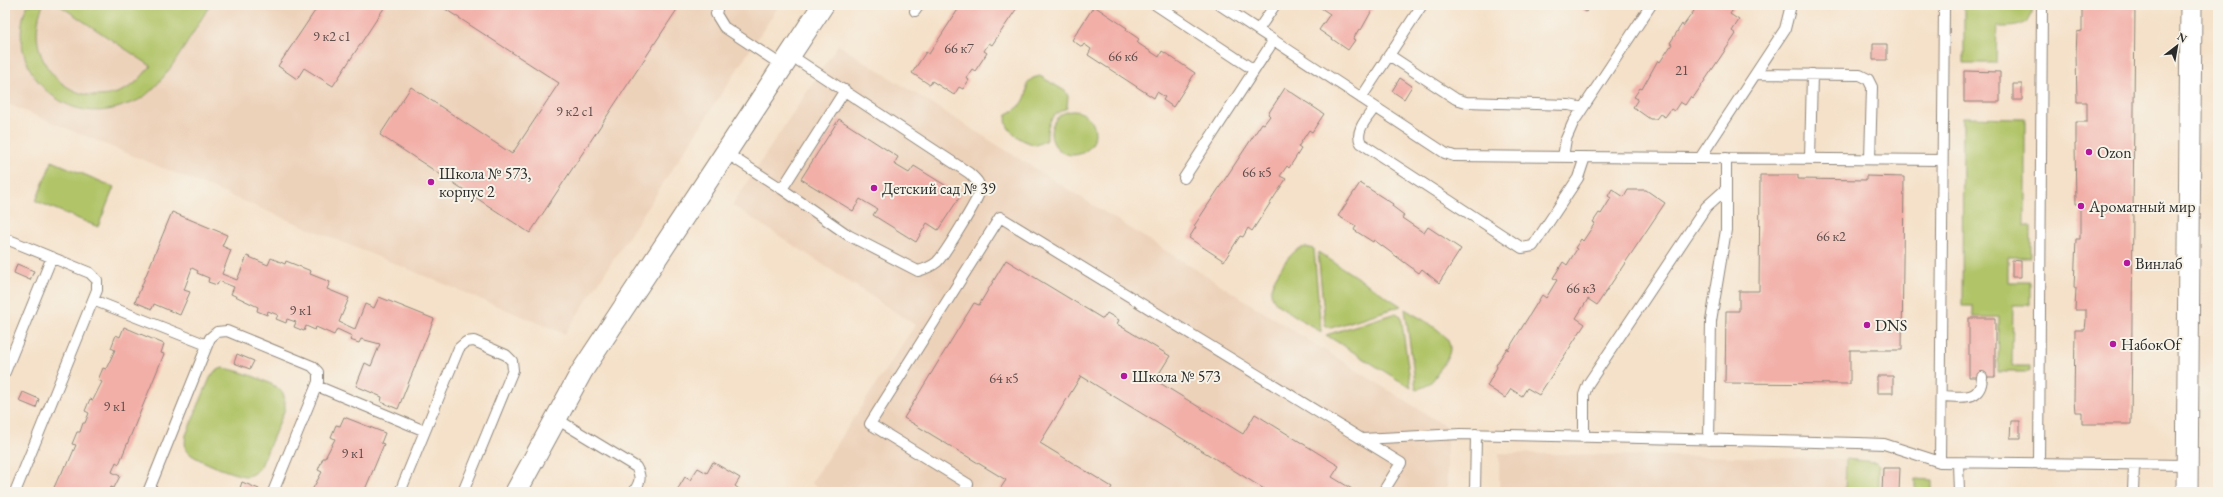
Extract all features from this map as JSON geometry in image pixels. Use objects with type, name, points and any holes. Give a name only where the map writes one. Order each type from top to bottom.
[{"type":"street","points":[[516,492],[555,418],[616,319],[823,5]]},
{"type":"street","points":[[2187,492],[2191,5]]},
{"type":"lane","points":[[718,5],[716,14],[724,26],[845,90],[969,173],[978,182],[980,189],[976,202],[938,261],[928,268],[918,270],[848,235],[782,189],[726,153]]},
{"type":"lane","points":[[1156,5],[1254,70]]},
{"type":"lane","points":[[1220,5],[1445,153],[1454,156],[1942,160]]},
{"type":"lane","points":[[1258,30],[1275,5]]},
{"type":"lane","points":[[1360,98],[1422,5]]},
{"type":"lane","points":[[1563,157],[1566,139],[1583,108],[1651,5]]},
{"type":"lane","points":[[1700,158],[1786,29],[1791,5]]},
{"type":"lane","points":[[1940,462],[1944,5]]},
{"type":"lane","points":[[2039,464],[2042,5]]},
{"type":"lane","points":[[1184,178],[1274,40]]},
{"type":"lane","points":[[1389,55],[1456,99],[1466,102],[1569,105],[1583,108]]},
{"type":"lane","points":[[1756,74],[1860,75],[1868,79],[1872,87],[1870,160]]},
{"type":"lane","points":[[1810,159],[1812,74]]},
{"type":"lane","points":[[782,189],[845,90]]},
{"type":"lane","points":[[1375,107],[1359,132],[1358,138],[1361,142],[1522,248],[1533,246],[1578,178],[1585,157]]},
{"type":"lane","points":[[1709,440],[1711,321],[1726,230],[1726,158]]},
{"type":"lane","points":[[1584,437],[1584,395],[1588,384],[1706,207],[1726,189]]},
{"type":"lane","points":[[963,492],[968,484],[870,424],[1000,217],[1401,463],[1382,492]]},
{"type":"lane","points":[[5,240],[9,240],[90,273],[97,280],[97,290],[15,492]]},
{"type":"lane","points":[[5,372],[52,257]]},
{"type":"lane","points":[[93,300],[207,346]]},
{"type":"lane","points":[[148,492],[210,338],[218,332],[227,331],[312,366],[318,372],[317,386],[273,492]]},
{"type":"lane","points":[[400,492],[459,348],[466,342],[474,342],[506,355],[512,361],[513,370],[463,492]]},
{"type":"lane","points":[[1941,396],[1971,396],[1978,393],[1982,385],[1982,377]]},
{"type":"lane","points":[[317,386],[425,431]]},
{"type":"lane","points":[[555,418],[636,467],[641,474],[640,483],[634,492]]},
{"type":"lane","points":[[1362,439],[1476,434],[1884,444],[1940,462],[2188,465]]},
{"type":"lane","points":[[1475,492],[1476,434]]},
{"type":"lane","points":[[1958,463],[1959,492]]},
{"type":"lane","points":[[2133,492],[2134,465]]},
{"type":"shaded area","name":"Школа № 573, корпус 2","points":[[5,5],[774,5],[778,7],[565,334],[5,103]]},
{"type":"shaded area","name":"Школа № 573","points":[[838,45],[1447,427],[1447,492],[826,492],[811,483],[915,325],[732,205]]},
{"type":"shaded area","points":[[1499,453],[1846,459],[1845,492],[1499,492]]},
{"type":"green space","points":[[27,5],[43,5],[37,27],[39,48],[47,67],[60,81],[76,91],[95,96],[114,94],[134,84],[151,66],[59,5],[210,5],[179,55],[152,90],[136,101],[102,111],[80,109],[60,101],[43,88],[31,70],[23,50],[21,28]]},
{"type":"green space","points":[[1964,5],[2033,5],[2032,13],[2026,22],[2016,26],[1997,27],[1996,63],[1964,63]]},
{"type":"green space","points":[[1040,76],[1065,91],[1068,96],[1067,108],[1057,113],[1049,124],[1047,140],[1036,145],[1024,141],[1014,134],[1007,125],[1006,120],[1007,114],[1023,102],[1026,94],[1027,83],[1033,78]]},
{"type":"green space","points":[[1073,111],[1085,115],[1091,121],[1095,133],[1091,145],[1085,151],[1073,155],[1061,151],[1055,145],[1051,133],[1055,121],[1061,115]]},
{"type":"green space","points":[[1963,117],[2025,118],[2025,226],[2031,226],[2031,257],[2008,257],[2008,282],[2030,282],[2030,305],[2013,305],[2012,366],[2030,366],[2030,372],[1998,372],[1999,317],[1973,317],[1973,306],[1962,306]]},
{"type":"green space","points":[[52,161],[114,187],[98,227],[36,201]]},
{"type":"green space","points":[[1306,247],[1314,249],[1321,332],[1278,305],[1271,293],[1274,281],[1285,262],[1298,249]]},
{"type":"green space","points":[[1318,252],[1401,306],[1331,328],[1325,325]]},
{"type":"green space","points":[[1405,309],[1425,321],[1445,336],[1449,342],[1450,348],[1448,357],[1433,381],[1424,387],[1416,389]]},
{"type":"green space","points":[[1396,313],[1401,316],[1411,388],[1326,335]]},
{"type":"green space","points":[[223,368],[265,381],[279,389],[283,393],[284,397],[285,409],[261,466],[255,472],[246,476],[225,471],[207,463],[189,453],[186,447],[186,435],[210,378],[215,371]]},
{"type":"green space","points":[[1846,459],[1875,462],[1879,466],[1879,492],[1845,492]]},
{"type":"green space","points":[[1915,479],[1932,480],[1932,492],[1915,492]]},
{"type":"building","points":[[319,5],[386,5],[333,86],[304,68],[297,79],[278,66]]},
{"type":"building","points":[[439,5],[680,5],[530,233],[380,135],[411,87],[512,154],[559,83]]},
{"type":"building","points":[[961,5],[1019,5],[992,45],[989,43],[984,51],[987,53],[975,71],[972,69],[966,78],[969,80],[963,89],[959,87],[954,95],[932,81],[930,85],[912,73],[926,52],[929,54]]},
{"type":"building","points":[[1322,5],[1375,5],[1361,30],[1359,29],[1353,39],[1355,40],[1348,50],[1319,30],[1330,14],[1321,8]]},
{"type":"building","points":[[1576,5],[1591,5],[1586,12]]},
{"type":"building","points":[[1693,5],[1736,5],[1730,14],[1739,20],[1732,31],[1736,34],[1693,98],[1691,96],[1685,105],[1680,102],[1674,111],[1671,109],[1665,117],[1660,114],[1656,119],[1650,119],[1633,107],[1638,99],[1634,97],[1640,88],[1642,89],[1658,60],[1660,62],[1672,44],[1670,43],[1682,24],[1683,26],[1694,11],[1691,8]]},
{"type":"building","points":[[2088,5],[2135,5],[2131,424],[2082,424],[2082,412],[2075,412],[2075,330],[2085,330],[2086,310],[2075,310],[2076,288],[2074,287],[2076,239],[2080,239],[2080,204],[2076,204],[2075,144],[2076,122],[2087,122],[2087,102],[2077,102],[2076,54],[2077,32],[2082,31],[2082,9],[2088,9]]},
{"type":"building","points":[[1094,6],[1127,28],[1126,30],[1139,39],[1137,42],[1139,44],[1159,57],[1162,51],[1195,73],[1173,107],[1163,100],[1165,97],[1157,92],[1154,98],[1088,55],[1091,49],[1084,44],[1082,47],[1072,40]]},
{"type":"building","points":[[1873,44],[1887,44],[1887,60],[1873,60]]},
{"type":"building","points":[[1964,71],[2000,72],[2000,102],[1964,102]]},
{"type":"building","points":[[1400,78],[1412,86],[1404,99],[1392,91]]},
{"type":"building","points":[[2013,84],[2022,84],[2022,100],[2013,100]]},
{"type":"building","points":[[1285,88],[1324,114],[1312,132],[1309,130],[1298,147],[1301,149],[1289,168],[1287,166],[1280,176],[1286,179],[1252,231],[1248,228],[1243,237],[1240,236],[1224,261],[1189,238],[1196,227],[1194,226],[1262,123],[1264,124],[1270,116],[1268,114]]},
{"type":"building","points":[[839,119],[898,157],[894,164],[909,173],[914,166],[961,195],[938,230],[927,223],[916,242],[873,215],[877,209],[860,199],[853,211],[801,179]]},
{"type":"building","points":[[1760,175],[1798,175],[1798,179],[1866,180],[1866,176],[1904,177],[1902,350],[1850,350],[1850,384],[1725,383],[1726,311],[1739,311],[1739,291],[1759,291]]},
{"type":"building","points":[[1360,183],[1393,204],[1392,206],[1404,215],[1402,218],[1424,233],[1428,227],[1461,249],[1439,283],[1422,269],[1419,273],[1374,240],[1373,242],[1354,230],[1356,226],[1338,216]]},
{"type":"building","points":[[1612,189],[1624,197],[1628,190],[1646,190],[1665,203],[1597,305],[1588,299],[1576,318],[1585,324],[1539,395],[1527,388],[1522,396],[1511,389],[1505,398],[1487,386],[1497,367],[1496,365],[1507,348],[1508,350],[1542,295],[1546,298],[1557,280],[1553,278],[1563,262],[1567,265],[1577,249],[1575,248],[1581,239],[1583,241],[1595,223],[1593,222],[1599,213],[1601,214],[1611,198],[1608,196]]},
{"type":"building","points":[[172,212],[227,235],[222,246],[231,250],[222,274],[237,280],[247,256],[268,265],[271,258],[285,264],[286,261],[311,271],[310,274],[330,282],[327,289],[349,298],[339,322],[355,329],[365,304],[374,308],[379,297],[434,319],[398,409],[381,402],[382,397],[356,386],[365,363],[371,366],[380,344],[361,339],[359,343],[350,340],[352,336],[337,329],[334,335],[316,327],[315,330],[306,326],[304,331],[294,327],[296,322],[287,319],[286,323],[276,319],[278,315],[268,311],[267,315],[257,311],[258,307],[231,294],[234,287],[219,281],[217,285],[208,282],[209,278],[197,273],[198,271],[192,268],[184,290],[190,292],[180,315],[154,304],[152,309],[135,302]]},
{"type":"building","points":[[1006,260],[1103,319],[1107,313],[1119,320],[1117,324],[1170,356],[1155,380],[1243,434],[1255,414],[1339,466],[1332,477],[1352,489],[1351,492],[1269,492],[1081,376],[1040,443],[1112,487],[1109,492],[998,492],[1006,480],[904,418],[974,303],[979,305]]},
{"type":"building","points":[[2012,260],[2021,261],[2021,277],[2012,277]]},
{"type":"building","points":[[17,264],[34,271],[30,280],[14,273]]},
{"type":"building","points":[[1969,318],[1995,318],[1995,377],[1969,377]]},
{"type":"building","points":[[124,327],[164,344],[161,353],[164,354],[119,464],[116,462],[112,472],[120,476],[114,488],[111,487],[109,492],[52,492],[65,465],[67,466],[76,445],[72,444],[77,432],[80,432],[83,423],[85,423],[89,413],[85,411],[90,399],[93,400],[102,382],[98,380],[103,368],[106,369],[115,350],[111,348],[116,335],[120,337]]},
{"type":"building","points":[[237,354],[254,361],[250,369],[234,363]]},
{"type":"building","points":[[1877,376],[1893,376],[1893,393],[1877,393]]},
{"type":"building","points":[[23,392],[39,399],[36,408],[19,401]]},
{"type":"building","points":[[344,417],[385,433],[381,443],[384,444],[364,492],[309,492],[310,489],[312,490],[322,472],[318,470],[323,458],[325,458],[335,439],[331,437],[336,425],[340,426]]},
{"type":"building","points":[[2011,421],[2020,421],[2020,438],[2010,438]]},
{"type":"building","points":[[713,462],[740,478],[735,486],[739,489],[737,492],[676,492],[685,477],[690,480],[698,468],[707,473]]},
{"type":"building","points":[[1883,468],[1900,468],[1899,492],[1882,492]]},
{"type":"building","points":[[242,482],[259,489],[258,492],[239,491]]},
{"type":"place","name":"Ozon","points":[[2089,152]]},
{"type":"place","name":"Школа № 573, корпус 2","points":[[431,182]]},
{"type":"place","name":"Детский сад № 39","points":[[874,188]]},
{"type":"place","name":"Ароматный мир","points":[[2081,206]]},
{"type":"place","name":"Винлаб","points":[[2127,263]]},
{"type":"place","name":"DNS","points":[[1867,325]]},
{"type":"place","name":"НабокOf","points":[[2113,344]]},
{"type":"place","name":"Школа № 573","points":[[1124,376]]}]
